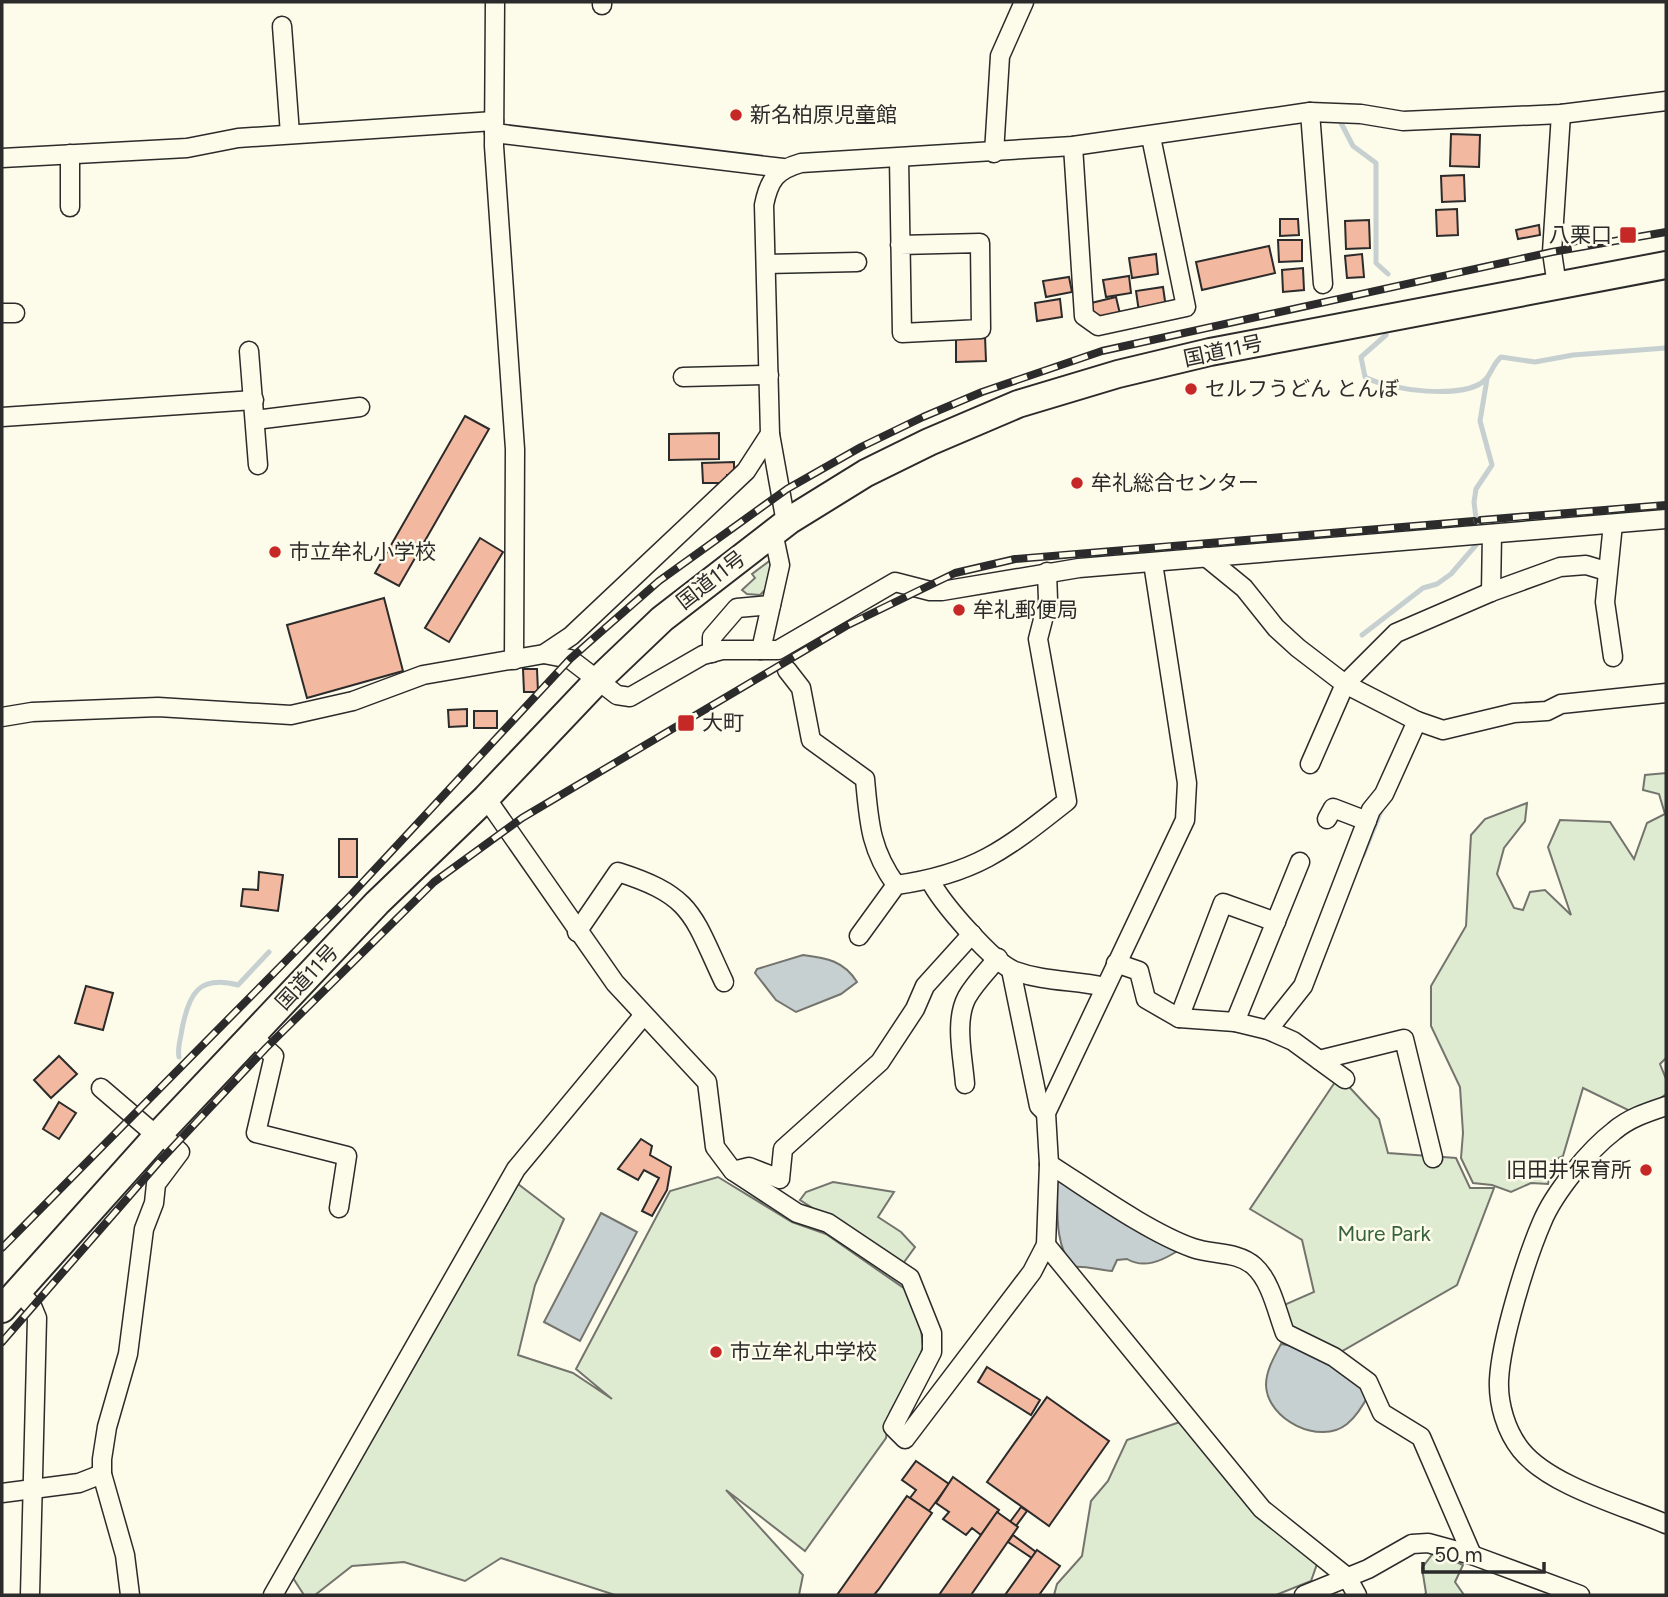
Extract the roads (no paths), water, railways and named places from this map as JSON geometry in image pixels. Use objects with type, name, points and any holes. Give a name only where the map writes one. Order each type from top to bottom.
[{"type":"highway","name":"国道11号","points":[[10,1300],[251,1035],[377,903],[486,798],[597,681],[662,618],[779,528],[866,473],[929,442],[1018,404],[1118,374],[1210,352],[1666,265]]},
{"type":"street","points":[[495,2],[494,127],[515,449],[514,660]]},
{"type":"street","points":[[995,153],[1000,56],[1024,2]]},
{"type":"street","points":[[282,26],[290,134]]},
{"type":"street","points":[[2,158],[187,148],[238,138],[290,134],[494,127],[783,168],[801,163],[995,153],[1073,146],[1151,137],[1310,112],[1361,114],[1403,121],[1560,114],[1666,101]]},
{"type":"street","points":[[1310,112],[1324,284]]},
{"type":"street","points":[[1557,286],[1552,252],[1560,114]]},
{"type":"street","points":[[1073,146],[1084,316],[1098,326],[1186,307],[1151,137]]},
{"type":"street","points":[[69,206],[70,154]]},
{"type":"street","points":[[899,158],[900,245],[902,333],[981,329],[980,243],[900,245]]},
{"type":"street","points":[[761,650],[780,565],[770,435],[764,205],[768,186],[783,168]]},
{"type":"street","points":[[766,264],[857,262]]},
{"type":"street","points":[[249,351],[258,466]]},
{"type":"street","points":[[683,377],[768,375]]},
{"type":"street","points":[[2,417],[254,400]]},
{"type":"street","points":[[255,420],[360,407]]},
{"type":"street","points":[[544,654],[570,636],[746,471],[770,435]]},
{"type":"street","points":[[2,717],[32,712],[158,707],[291,715],[354,701],[423,675],[544,654],[570,659],[617,695],[630,697],[691,660],[712,653],[778,650],[895,582],[930,591],[942,591],[1048,572],[1666,519]]},
{"type":"street","points":[[1612,524],[1605,602],[1613,657]]},
{"type":"street","points":[[1491,592],[1492,534]]},
{"type":"street","points":[[1206,557],[1244,589],[1276,628],[1345,684],[1417,721],[1443,730],[1514,713],[1547,711],[1560,704],[1666,693]]},
{"type":"street","points":[[486,798],[577,932],[643,1016],[707,1082],[715,1147],[733,1171],[797,1213],[828,1223],[910,1278],[932,1334],[932,1352],[893,1427],[905,1439],[1032,1272],[1046,1245],[1049,1164],[1046,1113],[1185,820],[1187,783],[1153,563]]},
{"type":"street","points":[[1310,764],[1345,684],[1395,633],[1491,592],[1560,567],[1586,565],[1606,571]]},
{"type":"street","points":[[859,936],[896,885],[930,880],[984,861],[1019,839],[1067,802],[1038,639],[1048,600],[1048,572]]},
{"type":"street","points":[[712,653],[712,637],[737,608],[771,605]]},
{"type":"street","points":[[787,670],[801,688],[811,740],[865,779],[871,839],[880,863],[896,885]]},
{"type":"street","points":[[1268,1030],[1303,986],[1371,810],[1384,794],[1417,721]]},
{"type":"street","points":[[1327,819],[1332,808],[1367,821]]},
{"type":"street","points":[[1234,1023],[1300,862]]},
{"type":"street","points":[[577,932],[618,872],[649,882],[671,892],[684,905],[697,924],[724,982]]},
{"type":"street","points":[[930,880],[937,894],[972,934],[1004,964],[1054,982],[1085,982],[1105,987]]},
{"type":"street","points":[[1179,1018],[1223,903],[1276,922]]},
{"type":"street","points":[[733,1171],[749,1167],[780,1180],[783,1149],[880,1062],[915,1009],[925,986],[972,934]]},
{"type":"street","points":[[1116,963],[1139,971],[1146,999],[1179,1018],[1234,1023],[1268,1030],[1293,1041],[1345,1079]]},
{"type":"street","points":[[965,1084],[960,1023],[962,1007],[968,994],[1004,964]]},
{"type":"street","points":[[1004,964],[1039,1106],[1046,1113]]},
{"type":"street","points":[[272,1595],[516,1169],[643,1016]]},
{"type":"street","points":[[251,1035],[274,1056],[256,1133],[346,1156],[338,1208]]},
{"type":"street","points":[[1320,1060],[1404,1039],[1433,1158]]},
{"type":"street","points":[[101,1088],[180,1152],[156,1184],[145,1229],[128,1354],[107,1427],[102,1474],[125,1555],[130,1595]]},
{"type":"street","points":[[1666,1106],[1639,1115],[1613,1131],[1578,1168],[1542,1220],[1520,1287],[1499,1381],[1503,1413],[1511,1434],[1522,1451],[1538,1466],[1566,1483],[1666,1524]]},
{"type":"street","points":[[1049,1164],[1127,1213],[1192,1248],[1244,1258],[1256,1268],[1266,1283],[1285,1333],[1334,1357],[1368,1382],[1382,1413],[1421,1437],[1472,1555]]},
{"type":"street","points":[[1046,1245],[1262,1509],[1347,1577],[1357,1595]]},
{"type":"street","points":[[10,1300],[32,1306],[37,1318],[30,1595]]},
{"type":"street","points":[[2,1493],[79,1483],[102,1474]]},
{"type":"street","points":[[1304,1595],[1368,1569],[1412,1544],[1428,1543],[1472,1555],[1580,1595]]},
{"type":"waterway","points":[[1339,119],[1353,146],[1376,163],[1376,263],[1388,274]]},
{"type":"waterway","points":[[1386,335],[1361,357],[1365,377],[1391,386],[1427,391],[1462,390],[1476,386],[1486,379],[1501,357],[1535,362],[1573,355],[1666,348]]},
{"type":"waterway","points":[[1477,527],[1474,502],[1476,489],[1492,465],[1480,421],[1487,379]]},
{"type":"waterway","points":[[1362,635],[1423,588],[1437,584],[1451,574],[1476,545]]},
{"type":"waterway","points":[[1363,855],[1381,811]]},
{"type":"waterway","points":[[179,1057],[185,1016],[198,990],[214,983],[238,985],[269,952]]},
{"type":"railway","points":[[2,1248],[351,895],[570,659],[659,581],[787,489],[861,447],[923,417],[982,392],[1102,351],[1552,252],[1666,232]]},
{"type":"railway","points":[[1481,520],[1666,505]]},
{"type":"railway","points":[[2,1342],[158,1163],[266,1048],[434,882],[522,818],[846,626],[955,573],[1015,559],[1474,521]]},
{"type":"place","name":"新名柏原児童館","points":[[736,115]]},
{"type":"place","name":"八栗口","points":[[1628,235]]},
{"type":"place","name":"セルフうどん とんぼ","points":[[1191,389]]},
{"type":"place","name":"牟礼総合センター","points":[[1077,483]]},
{"type":"place","name":"市立牟礼小学校","points":[[275,552]]},
{"type":"place","name":"牟礼郵便局","points":[[959,610]]},
{"type":"place","name":"大町","points":[[686,723]]},
{"type":"place","name":"旧田井保育所","points":[[1646,1170]]},
{"type":"place","name":"市立牟礼中学校","points":[[716,1352]]},
{"type":"park label","name":"Mure Park","points":[[1384,1234]]}]
